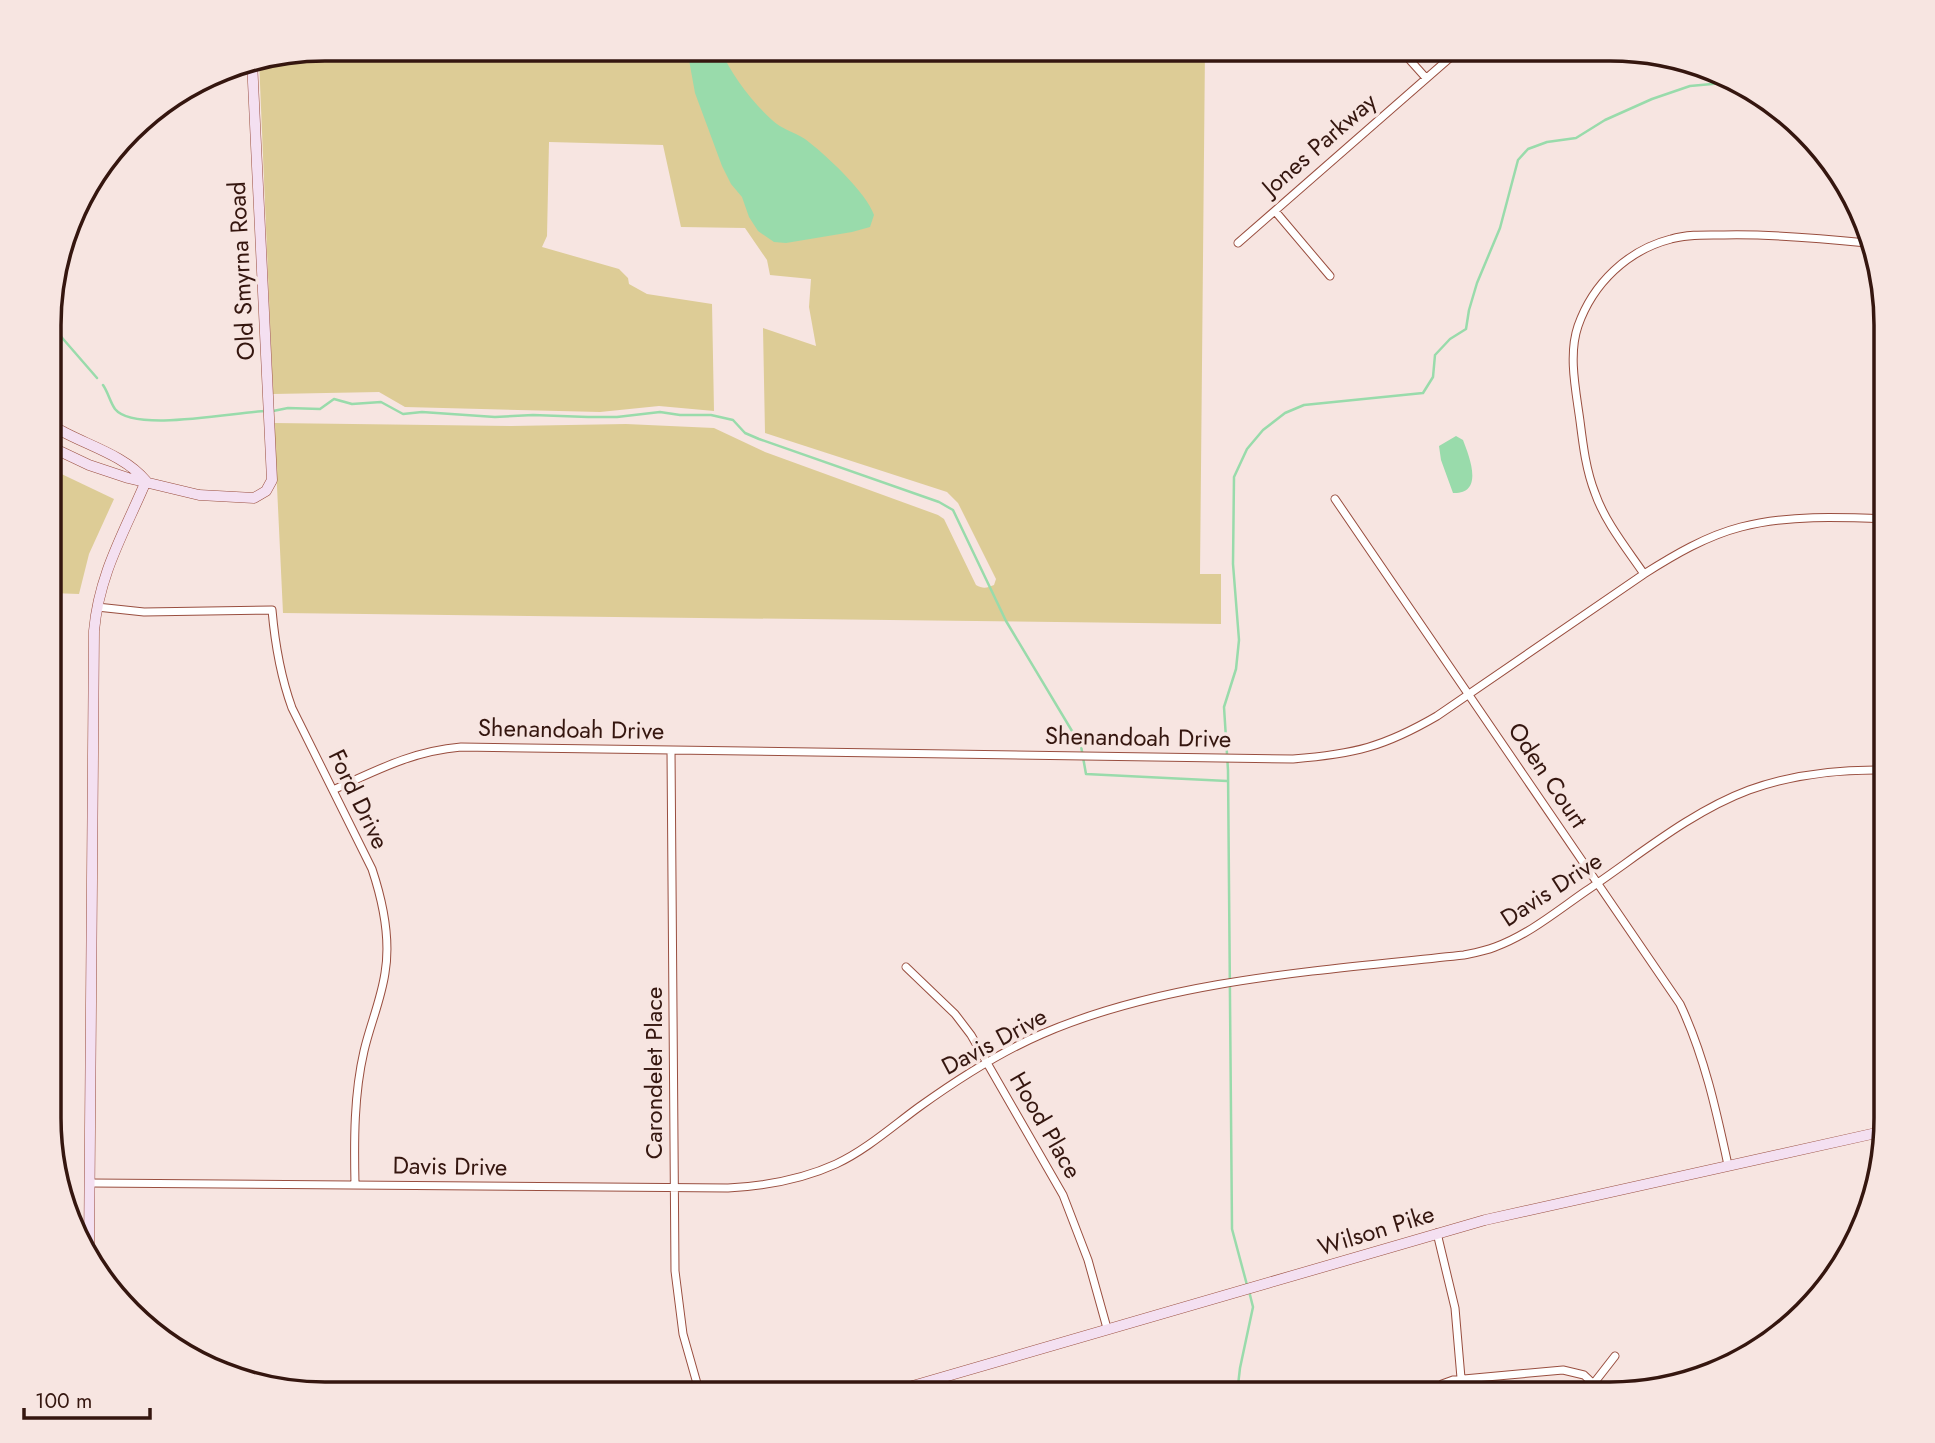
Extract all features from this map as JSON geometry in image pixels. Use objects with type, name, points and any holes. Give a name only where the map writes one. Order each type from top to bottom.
[{"type":"street","points":[[1410,61],[1426,78]]},
{"type":"street","name":"Jones Parkway","points":[[1238,243],[1447,61]]},
{"type":"street","name":"Old Smyrna Road","points":[[146,481],[199,495],[254,498],[266,491],[272,480],[252,71]]},
{"type":"street","points":[[1275,211],[1330,276]]},
{"type":"street","points":[[1644,574],[1612,527],[1595,495],[1585,461],[1573,362],[1577,327],[1592,298],[1609,274],[1636,254],[1674,238],[1706,235],[1798,236],[1861,242]]},
{"type":"street","points":[[61,431],[126,463],[146,481]]},
{"type":"street","points":[[61,452],[89,465],[146,481]]},
{"type":"street","points":[[89,1236],[93,660],[97,607],[107,566],[146,481]]},
{"type":"street","name":"Oden Court","points":[[1335,499],[1666,981],[1696,1036],[1728,1165]]},
{"type":"street","name":"Shenandoah Drive","points":[[333,790],[397,761],[433,750],[473,747],[1293,759],[1354,752],[1407,734],[1471,695],[1644,574],[1676,554],[1715,536],[1762,522],[1794,519],[1874,519]]},
{"type":"street","name":"Ford Drive","points":[[97,607],[144,612],[272,610],[283,685],[372,869],[386,925],[386,972],[363,1052],[354,1129],[355,1184]]},
{"type":"street","name":"Carondelet Place","points":[[671,750],[676,1290],[683,1334],[697,1382]]},
{"type":"street","name":"Davis Drive","points":[[90,1183],[673,1187],[755,1186],[784,1182],[810,1174],[853,1154],[987,1061],[1043,1033],[1110,1009],[1223,985],[1317,971],[1464,955],[1494,948],[1530,930],[1704,812],[1748,790],[1806,775],[1874,770]]},
{"type":"street","name":"Hood Place","points":[[906,967],[955,1014],[987,1061],[1063,1195],[1088,1260],[1107,1328]]},
{"type":"street","name":"Wilson Pike","points":[[925,1382],[1485,1220],[1873,1134]]},
{"type":"street","points":[[1437,1233],[1455,1308],[1461,1378]]},
{"type":"street","points":[[1446,1382],[1461,1378],[1558,1369],[1574,1371],[1594,1382],[1615,1356]]},
{"type":"shaded area","points":[[325,61],[1205,61],[1200,574],[1221,574],[1221,624],[283,613],[274,423],[511,426],[626,424],[714,428],[765,452],[938,515],[944,519],[976,585],[983,588],[994,585],[996,579],[958,503],[947,492],[765,433],[763,328],[816,346],[809,307],[811,279],[770,275],[767,260],[745,228],[681,227],[663,145],[549,142],[547,236],[542,247],[619,269],[628,278],[629,284],[647,294],[712,304],[714,411],[659,406],[600,412],[405,407],[379,392],[273,394],[259,69]]},
{"type":"shaded area","points":[[689,61],[727,61],[749,96],[764,113],[779,126],[813,145],[854,185],[874,215],[870,227],[786,243],[774,242],[758,231],[749,217],[742,197],[731,184],[722,166],[695,93]]},
{"type":"shaded area","points":[[1456,436],[1463,440],[1471,464],[1472,481],[1463,492],[1453,493],[1439,446]]},
{"type":"shaded area","points":[[61,474],[114,499],[89,554],[79,594],[61,593]]},
{"type":"waterway","points":[[1247,1285],[1232,1229],[1228,770],[1224,707],[1236,669],[1239,640],[1233,564],[1234,477],[1247,449],[1263,430],[1285,413],[1304,405],[1423,393],[1433,377],[1435,355],[1450,339],[1466,329],[1477,283],[1500,228],[1518,160],[1528,149],[1547,142],[1576,138],[1605,120],[1652,99],[1690,86],[1717,84]]},
{"type":"waterway","points":[[61,337],[97,378]]},
{"type":"waterway","points":[[103,385],[115,409],[126,416],[142,420],[186,419],[266,411]]},
{"type":"waterway","points":[[273,411],[288,408],[320,409],[334,399],[352,404],[381,402],[403,414],[422,412],[495,417],[617,417],[660,412],[711,415],[733,420],[745,433],[759,439],[939,502],[953,510],[1006,621],[1081,746],[1086,774],[1227,781]]},
{"type":"waterway","points":[[1238,1382],[1253,1307],[1249,1291]]}]
